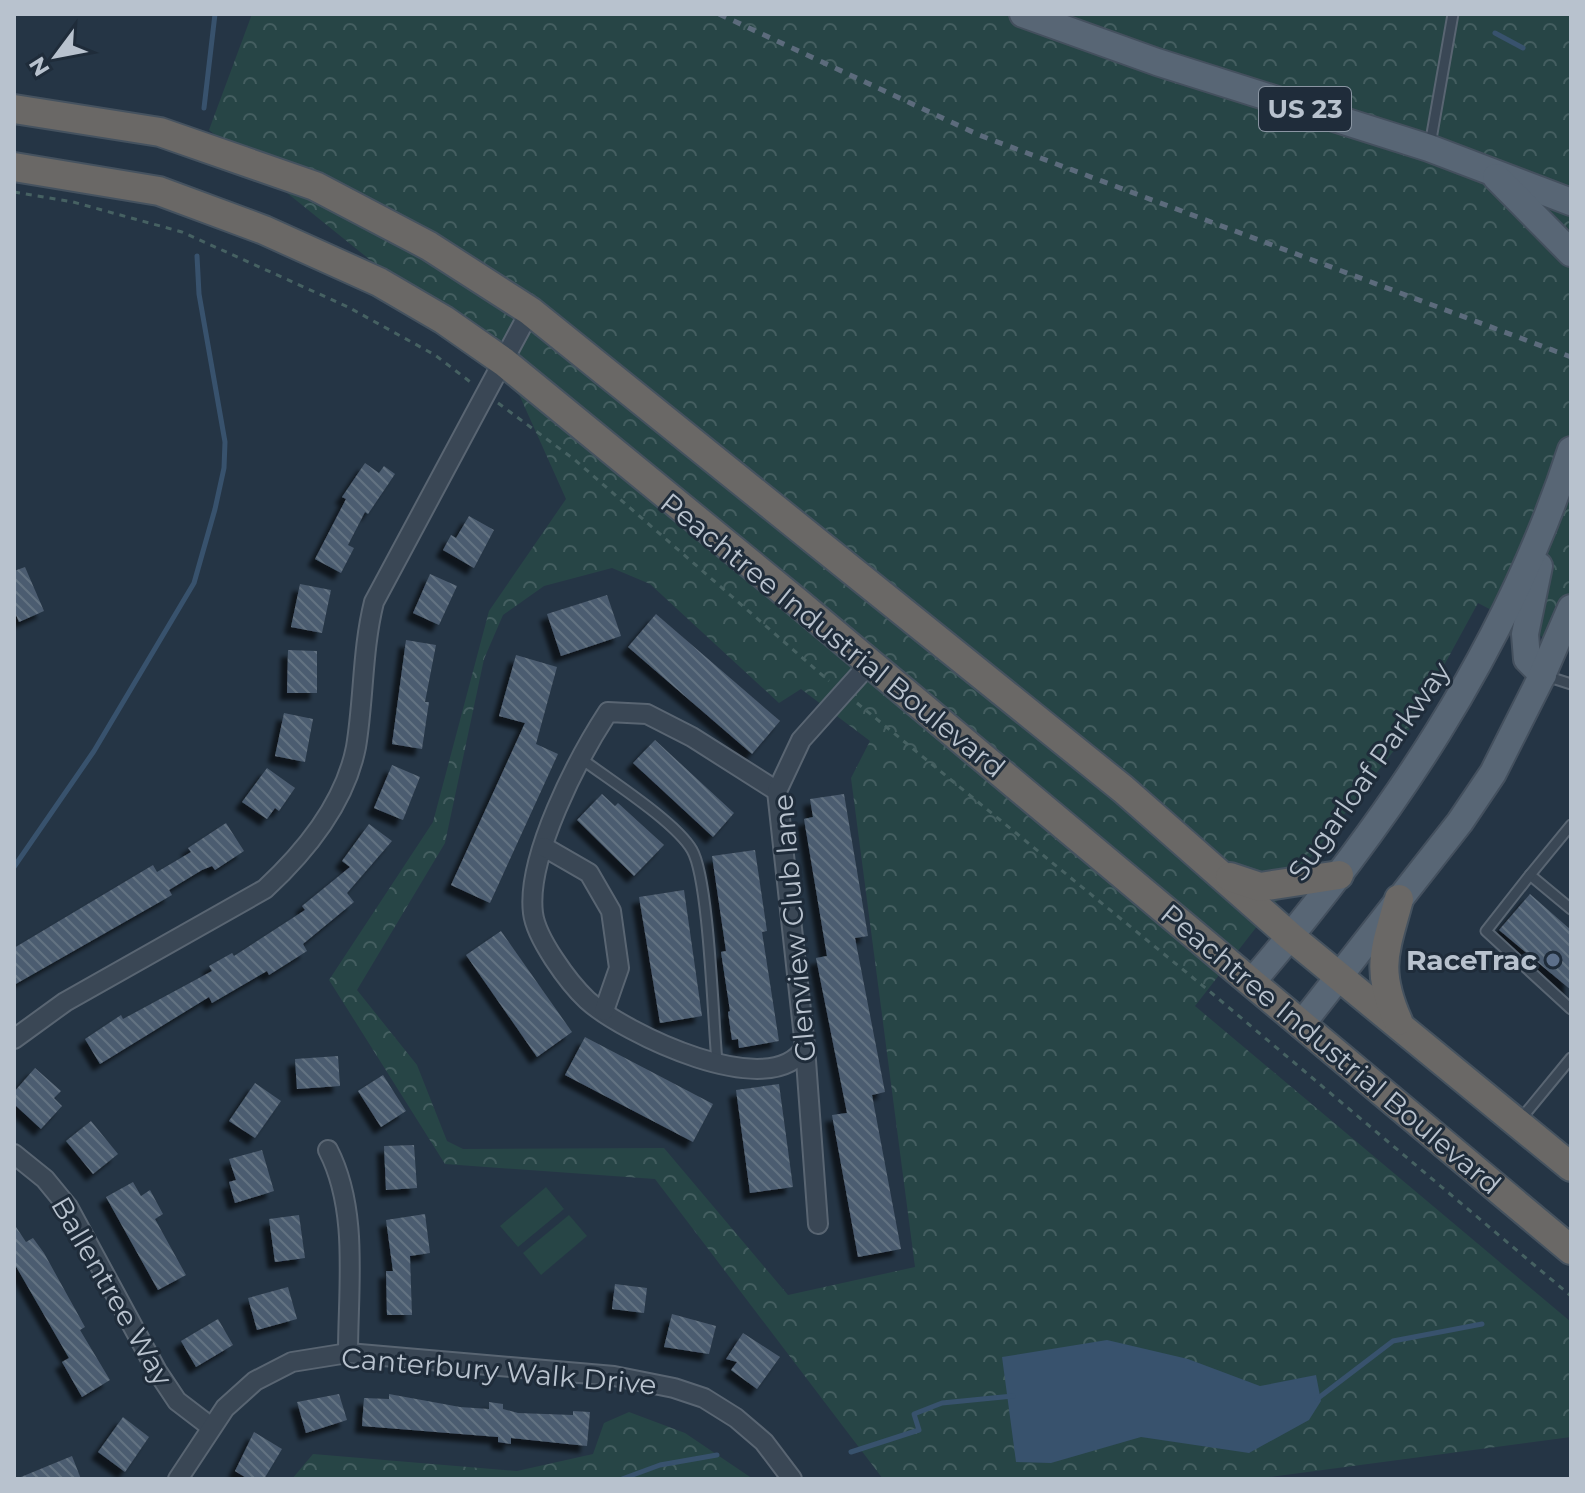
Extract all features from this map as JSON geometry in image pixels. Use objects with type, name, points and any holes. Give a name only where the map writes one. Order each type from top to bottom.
[{"type":"highway","points":[[14,109],[160,132],[315,186],[429,246],[530,311],[1123,789],[1291,937],[1571,1167]]},
{"type":"highway","name":"Peachtree Industrial Boulevard","points":[[14,167],[159,191],[264,230],[379,282],[504,362],[870,663],[1571,1250]]},
{"type":"highway","points":[[1222,875],[1260,887],[1339,875]]},
{"type":"highway","points":[[1399,899],[1382,962],[1385,991],[1400,1026]]},
{"type":"main road","name":"US 23","points":[[1023,14],[1157,62],[1429,148],[1571,202]]},
{"type":"main road","points":[[1496,174],[1571,182]]},
{"type":"main road","points":[[1496,174],[1571,253]]},
{"type":"main road","name":"Sugarloaf Parkway","points":[[1251,983],[1339,875],[1468,687],[1502,621],[1555,500],[1571,450]]},
{"type":"main road","points":[[1543,675],[1527,659],[1525,634],[1555,500]]},
{"type":"main road","points":[[1301,1025],[1460,822],[1493,773],[1543,675],[1571,608]]},
{"type":"street","points":[[14,1039],[65,1002],[265,889],[290,866],[321,827],[356,749],[365,641],[374,602],[530,311]]},
{"type":"street","name":"Glenview Club lane","points":[[818,1224],[805,1047],[777,791],[801,740],[870,663]]},
{"type":"street","points":[[777,791],[692,737],[647,714],[608,712],[579,756],[532,878],[533,915],[546,946],[587,999],[641,1036],[694,1058],[766,1070],[788,1065],[805,1047]]},
{"type":"street","points":[[544,847],[589,873],[611,911],[619,968],[604,1011]]},
{"type":"street","points":[[328,1150],[343,1182],[346,1207],[348,1353]]},
{"type":"street","name":"Ballentree Way","points":[[14,1154],[45,1179],[68,1207],[157,1371],[177,1401],[211,1427]]},
{"type":"street","name":"Canterbury Walk Drive","points":[[178,1479],[211,1427],[239,1394],[272,1370],[292,1362],[348,1353],[614,1376],[674,1388],[704,1398],[736,1418],[764,1442],[792,1479]]},
{"type":"lane","points":[[1429,148],[1453,14]]},
{"type":"lane","points":[[1543,675],[1571,684]]},
{"type":"lane","points":[[579,756],[681,835],[694,852],[702,891],[717,1062]]},
{"type":"lane","points":[[1571,825],[1486,931],[1571,1009]]},
{"type":"lane","points":[[1530,875],[1571,909]]},
{"type":"lane","points":[[1517,1123],[1571,1058]]},
{"type":"path","points":[[14,192],[73,202],[182,232],[348,307],[435,355],[575,460],[843,693],[1214,995],[1571,1296]]},
{"type":"green space","points":[[252,14],[1571,14],[1571,652],[1478,603],[1406,735],[1195,1006],[1571,1322],[1571,1437],[1254,1479],[883,1479],[655,1179],[445,1164],[329,980],[433,822],[489,611],[566,499],[509,372],[209,130]],"holes":[[[612,568],[650,584],[779,703],[801,689],[870,741],[851,778],[915,1267],[788,1295],[664,1148],[463,1149],[447,1141],[417,1065],[357,990],[445,843],[484,659],[503,615],[544,586]]]},
{"type":"green space","points":[[546,1187],[564,1209],[518,1247],[500,1226]]},
{"type":"green space","points":[[569,1215],[587,1236],[541,1275],[523,1253]]},
{"type":"green space","points":[[629,1412],[685,1433],[753,1479],[292,1479],[313,1454],[517,1471],[593,1454],[604,1423]]},
{"type":"water","points":[[1107,1340],[1188,1359],[1260,1386],[1316,1375],[1321,1401],[1309,1420],[1249,1453],[1141,1437],[1051,1463],[1016,1462],[1002,1357]]},
{"type":"building","points":[[365,463],[379,473],[384,466],[395,474],[368,514],[365,512],[348,545],[354,548],[341,573],[315,559],[346,499],[342,497]]},
{"type":"building","points":[[469,516],[494,530],[474,568],[443,550],[451,535],[456,538]]},
{"type":"building","points":[[25,567],[44,611],[19,622],[14,610],[14,571]]},
{"type":"building","points":[[430,574],[457,586],[439,625],[413,613]]},
{"type":"building","points":[[300,584],[331,590],[322,633],[291,627]]},
{"type":"building","points":[[607,595],[621,636],[561,656],[547,614]]},
{"type":"building","points":[[656,614],[780,721],[752,754],[628,647]]},
{"type":"building","points":[[406,640],[436,645],[425,702],[429,702],[422,749],[392,744]]},
{"type":"building","points":[[288,650],[317,651],[317,693],[287,693]]},
{"type":"building","points":[[516,655],[557,667],[536,744],[558,754],[490,903],[451,885],[525,723],[499,716]]},
{"type":"building","points":[[284,713],[313,719],[305,762],[275,756]]},
{"type":"building","points":[[655,740],[734,813],[713,837],[633,763]]},
{"type":"building","points":[[392,765],[420,777],[403,820],[374,808]]},
{"type":"building","points":[[267,768],[295,788],[279,811],[275,808],[267,819],[242,802]]},
{"type":"building","points":[[602,794],[615,806],[618,803],[664,845],[634,876],[577,820]]},
{"type":"building","points":[[844,794],[868,936],[855,938],[885,1092],[872,1095],[901,1249],[858,1257],[832,1115],[847,1113],[816,958],[827,956],[804,819],[813,817],[810,799]]},
{"type":"building","points":[[226,823],[244,851],[215,870],[212,866],[202,870],[169,890],[172,895],[14,985],[14,948],[153,865],[157,872],[191,852],[188,848]]},
{"type":"building","points":[[369,824],[392,841],[347,893],[354,902],[303,944],[307,951],[269,975],[267,971],[212,1003],[209,997],[100,1064],[85,1039],[121,1015],[123,1019],[212,971],[209,966],[232,953],[234,956],[305,910],[302,906],[350,867],[342,861]]},
{"type":"building","points":[[755,850],[767,931],[762,932],[779,1041],[739,1048],[738,1039],[732,1040],[728,1012],[721,952],[726,951],[712,856]]},
{"type":"building","points":[[684,890],[702,1016],[660,1023],[639,897]]},
{"type":"building","name":"RaceTrac","points":[[1530,894],[1571,930],[1571,990],[1499,930]]},
{"type":"building","points":[[501,931],[572,1032],[537,1057],[466,955]]},
{"type":"building","points":[[585,1037],[713,1104],[693,1142],[565,1075]]},
{"type":"building","points":[[338,1056],[340,1086],[297,1089],[295,1059]]},
{"type":"building","points":[[35,1068],[61,1091],[54,1098],[62,1106],[41,1129],[14,1104],[14,1092]]},
{"type":"building","points":[[383,1075],[406,1111],[381,1127],[358,1091]]},
{"type":"building","points":[[255,1083],[281,1101],[255,1138],[229,1121]]},
{"type":"building","points":[[779,1084],[793,1187],[750,1193],[736,1090]]},
{"type":"building","points":[[91,1121],[118,1154],[93,1174],[66,1141]]},
{"type":"building","points":[[414,1145],[417,1188],[386,1190],[384,1146]]},
{"type":"building","points":[[262,1150],[274,1191],[235,1203],[229,1182],[236,1180],[229,1159]]},
{"type":"building","points":[[133,1182],[141,1196],[150,1190],[163,1214],[155,1219],[186,1275],[158,1290],[106,1197]]},
{"type":"building","points":[[425,1214],[430,1253],[410,1256],[412,1315],[387,1315],[386,1271],[393,1271],[386,1220]]},
{"type":"building","points":[[299,1215],[305,1258],[275,1262],[269,1219]]},
{"type":"building","points":[[14,1224],[26,1242],[33,1238],[44,1253],[85,1327],[80,1330],[110,1380],[82,1397],[62,1362],[69,1358],[14,1263]]},
{"type":"building","points":[[615,1284],[647,1288],[644,1313],[612,1309]]},
{"type":"building","points":[[288,1287],[297,1319],[257,1330],[248,1298]]},
{"type":"building","points":[[672,1314],[716,1326],[709,1354],[664,1347]]},
{"type":"building","points":[[218,1319],[233,1345],[196,1367],[181,1341]]},
{"type":"building","points":[[743,1333],[780,1357],[757,1389],[731,1370],[737,1362],[726,1359]]},
{"type":"building","points":[[339,1394],[347,1420],[306,1433],[297,1402]]},
{"type":"building","points":[[389,1394],[460,1407],[489,1409],[489,1402],[503,1404],[503,1409],[518,1413],[573,1415],[573,1411],[590,1412],[587,1446],[511,1438],[511,1444],[498,1442],[498,1437],[362,1426],[364,1398],[389,1399]]},
{"type":"building","points":[[123,1417],[149,1437],[125,1472],[98,1452]]},
{"type":"building","points":[[254,1432],[282,1449],[264,1479],[248,1479],[235,1471]]},
{"type":"building","points":[[72,1456],[81,1479],[16,1479]]},
{"type":"waterway","points":[[204,108],[215,14]]},
{"type":"waterway","points":[[1495,33],[1523,48]]},
{"type":"waterway","points":[[14,867],[94,751],[194,583],[215,509],[224,468],[225,442],[199,294],[197,256]]},
{"type":"waterway","points":[[1317,1399],[1393,1341],[1482,1324]]},
{"type":"waterway","points":[[851,1452],[919,1430],[914,1414],[942,1403],[1013,1396]]},
{"type":"waterway","points":[[622,1479],[660,1465],[717,1455]]},
{"type":"railway","points":[[719,14],[979,135],[1571,357]]},
{"type":"place","name":"RaceTrac","points":[[1553,960]]}]
